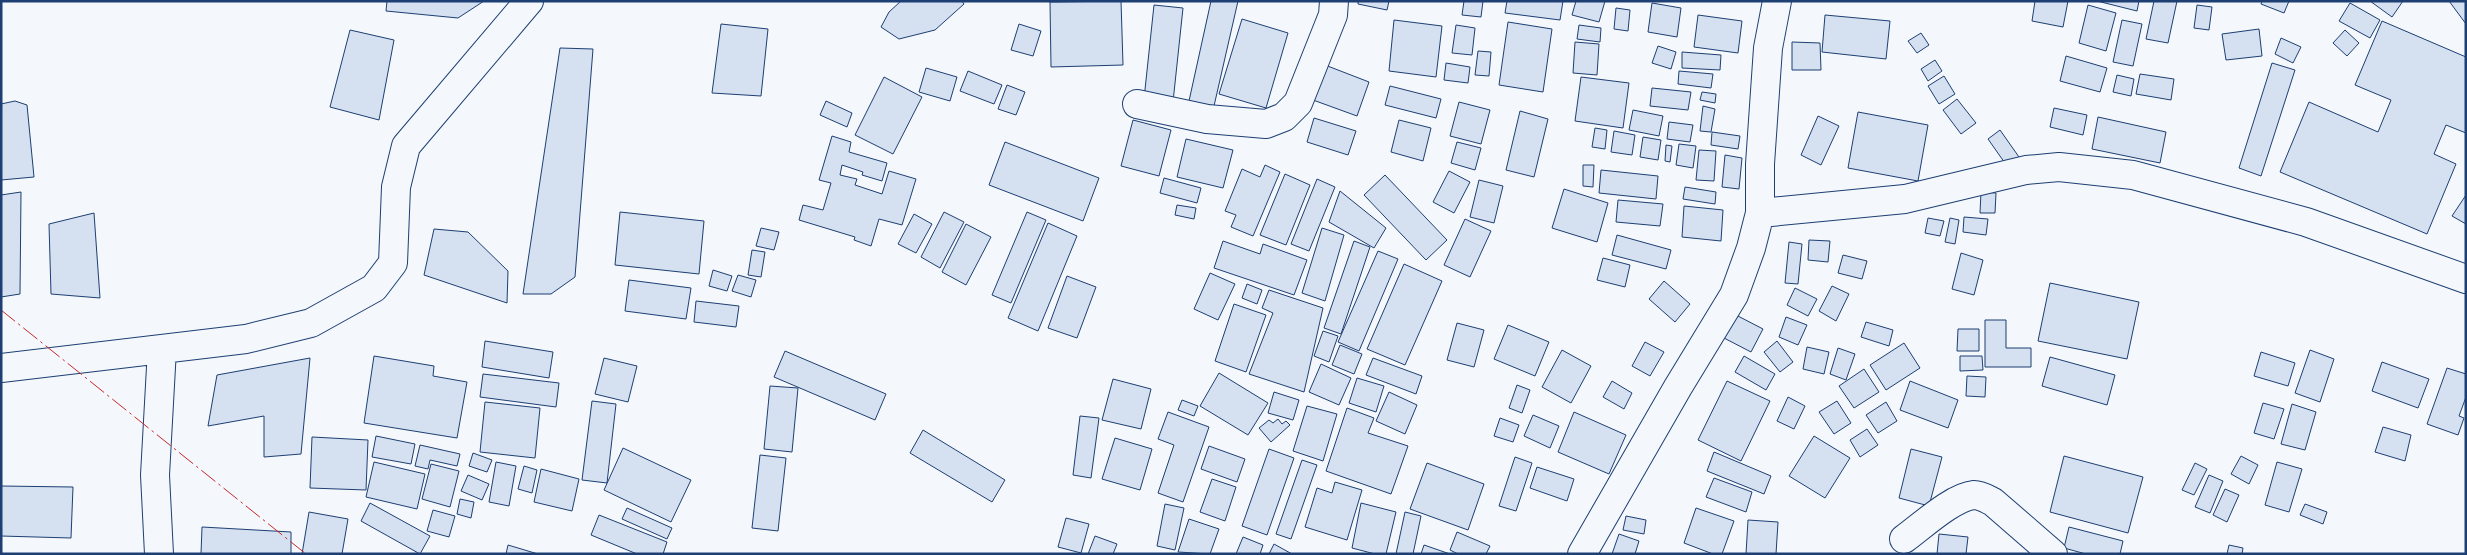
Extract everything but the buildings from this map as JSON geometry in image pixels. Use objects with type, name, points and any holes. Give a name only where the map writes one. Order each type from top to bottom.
[{"type":"street","points":[[1,368],[246,339],[310,323],[374,288],[393,264],[396,187],[406,146],[529,1]]},
{"type":"street","points":[[1137,104],[1207,119],[1266,124],[1284,117],[1298,103],[1333,15],[1334,1]]},
{"type":"street","points":[[1582,554],[1678,387],[1734,295],[1751,248],[1760,213],[1760,164],[1768,48],[1777,1]]},
{"type":"street","points":[[1760,213],[1905,199],[2026,170],[2058,167],[2134,175],[2306,222],[2466,279]]},
{"type":"street","points":[[159,554],[155,475],[162,349]]},
{"type":"street","points":[[1904,539],[1962,499],[1975,495],[1983,496],[1993,502],[2053,554]]},
{"type":"power","points":[[1,310],[306,554]]}]
